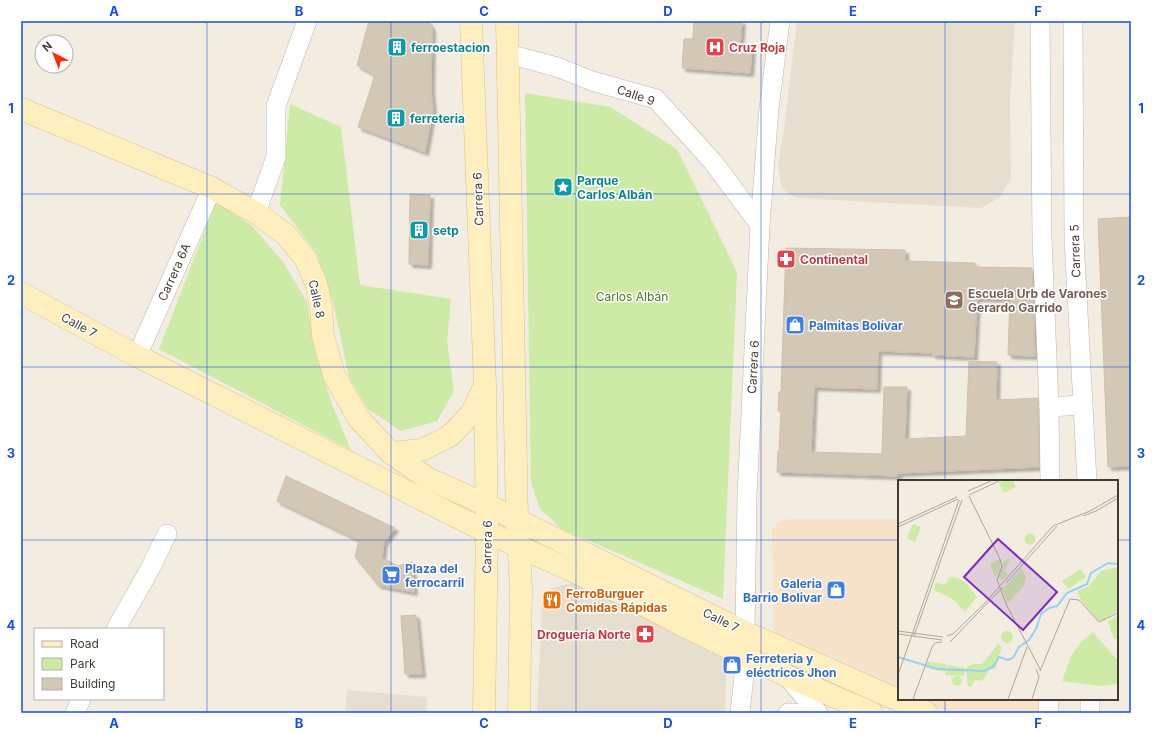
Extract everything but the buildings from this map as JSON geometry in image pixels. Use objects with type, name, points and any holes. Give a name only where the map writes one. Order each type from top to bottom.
[{"type":"main road","name":"Carrera 6","points":[[471,21],[485,384],[487,532],[484,713]]},
{"type":"main road","points":[[507,21],[517,520],[521,587],[519,713]]},
{"type":"main road","name":"Calle 8","points":[[21,109],[212,188],[256,212],[285,234],[305,258],[316,283],[321,308],[323,336],[334,375],[359,419],[390,453],[427,478],[487,504],[517,520]]},
{"type":"main road","name":"Calle 7","points":[[21,293],[137,356],[487,532],[623,594],[787,676],[872,713]]},
{"type":"main road","points":[[390,453],[422,450],[450,436],[472,413],[485,384]]},
{"type":"main road","name":"Calle 7","points":[[517,520],[745,632],[898,700]]},
{"type":"main road","name":"Calle 7","points":[[899,700],[928,713]]},
{"type":"street","points":[[256,212],[276,157],[276,106],[307,21]]},
{"type":"street","name":"Carrera 6","points":[[740,713],[746,656],[747,496],[760,225],[769,108],[780,21]]},
{"type":"street","points":[[1040,21],[1042,237],[1049,408],[1050,480]]},
{"type":"street","name":"Carrera 5","points":[[1073,21],[1074,238],[1087,480]]},
{"type":"street","name":"Calle 9","points":[[508,54],[557,67],[592,81],[656,100],[713,162],[760,225]]},
{"type":"street","name":"Carrera 6A","points":[[137,356],[212,188]]},
{"type":"street","points":[[1049,408],[1083,405]]},
{"type":"street","points":[[117,628],[168,534]]},
{"type":"street","points":[[787,676],[818,713]]},
{"type":"street","points":[[75,713],[81,700]]},
{"type":"street","points":[[1048,713],[1049,700]]},
{"type":"street","points":[[1090,700],[1090,713]]},
{"type":"street","points":[[788,713],[796,713]]},
{"type":"shaded area","points":[[797,21],[1015,21],[1010,101],[1011,178],[1000,197],[981,208],[798,198],[788,194],[782,187],[778,166]]},
{"type":"shaded area","name":"Galeria Barrio Bolivar","points":[[790,519],[898,519],[898,692],[774,638],[772,530],[779,522]]},
{"type":"shaded area","points":[[575,582],[711,648],[723,657],[726,674],[725,713],[537,713],[542,604],[552,588]]},
{"type":"shaded area","points":[[347,690],[427,697],[426,713],[345,713]]},
{"type":"shaded area","points":[[920,700],[1043,700],[1042,713],[953,713]]},
{"type":"green space","name":"Carlos Albán","points":[[525,93],[610,107],[677,149],[737,272],[723,599],[562,529],[540,509],[531,483]]},
{"type":"green space","points":[[290,104],[341,127],[360,285],[451,299],[447,341],[454,391],[437,421],[401,431],[368,409],[349,377],[334,306],[317,254],[280,205]]},
{"type":"green space","points":[[216,202],[252,226],[283,262],[307,302],[315,352],[332,404],[351,450],[159,349]]},
{"type":"place","name":"ferroestacion","points":[[397,47]]},
{"type":"place","name":"Cruz Roja","points":[[715,47]]},
{"type":"place","name":"ferreteria","points":[[396,118]]},
{"type":"place","name":"Parque Carlos Albán","points":[[563,187]]},
{"type":"place","name":"setp","points":[[419,230]]},
{"type":"place","name":"Continental","points":[[786,259]]},
{"type":"place","name":"Escuela Urb de Varones Gerardo Garrido","points":[[954,300]]},
{"type":"place","name":"Palmitas Bolívar","points":[[795,325]]},
{"type":"place","name":"Plaza del ferrocarril","points":[[391,575]]},
{"type":"place","name":"Galeria Barrio Bolivar","points":[[836,590]]},
{"type":"place","name":"FerroBurguer Comidas Rápidas","points":[[552,600]]},
{"type":"place","name":"Droguería Norte","points":[[645,634]]},
{"type":"place","name":"Ferretería y eléctricos Jhon","points":[[732,665]]}]
